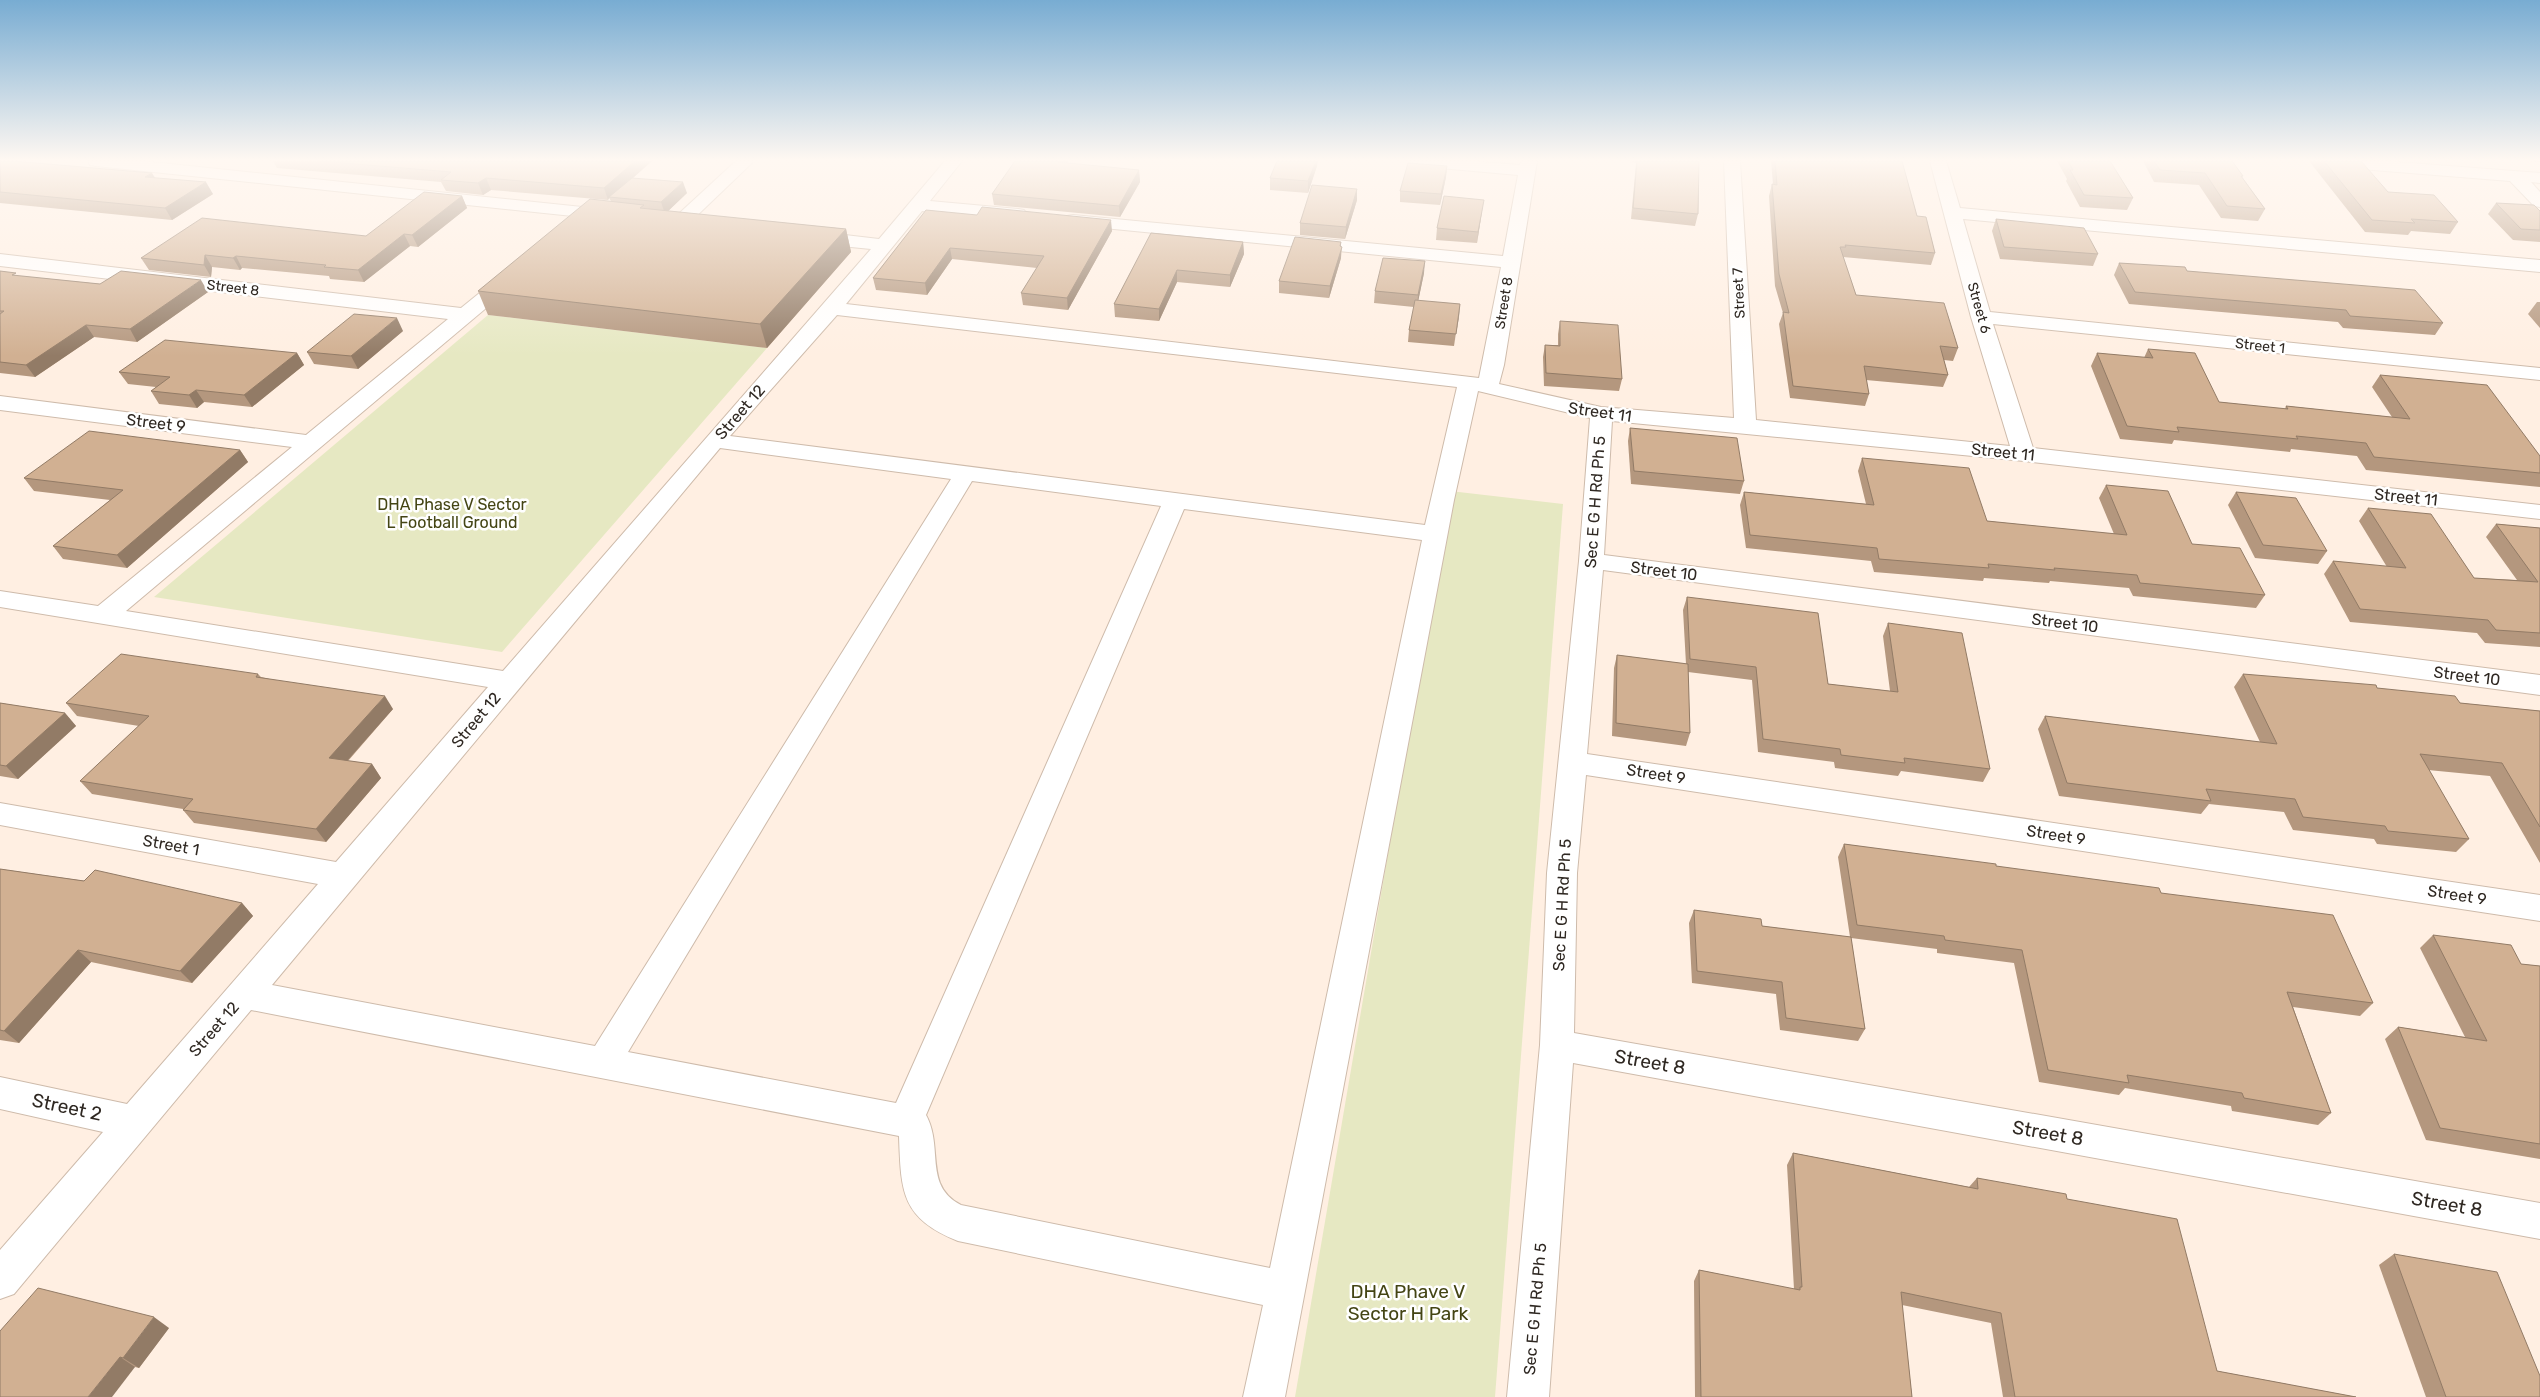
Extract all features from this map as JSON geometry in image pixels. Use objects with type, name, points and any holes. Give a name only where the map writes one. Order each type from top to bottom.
[{"type":"street","points":[[565,232],[572,226]]},
{"type":"street","name":"Street 12","points":[[0,1280],[509,681],[714,441],[832,308],[900,226]]},
{"type":"street","points":[[1141,226],[1510,262]]},
{"type":"street","name":"Street 8","points":[[1264,1397],[1435,534],[1479,384],[1494,365],[1517,226]]},
{"type":"street","name":"Street 7","points":[[1735,226],[1745,426]]},
{"type":"street","name":"Street 6","points":[[1956,226],[1981,317],[2024,454]]},
{"type":"street","points":[[2091,226],[2540,266]]},
{"type":"street","points":[[796,235],[884,245]]},
{"type":"street","name":"Street 8","points":[[0,260],[466,315]]},
{"type":"street","points":[[104,615],[527,264]]},
{"type":"street","name":"Street 11","points":[[832,308],[1479,384],[1523,398],[1601,414],[1745,426],[2024,454],[2540,512]]},
{"type":"street","name":"Street 1","points":[[1981,317],[2540,374]]},
{"type":"street","name":"Street 9","points":[[0,404],[313,443]]},
{"type":"street","name":"Sec E G H Rd Ph 5","points":[[1528,1397],[1557,1045],[1562,873],[1591,561],[1601,414]]},
{"type":"street","points":[[714,441],[1435,534]]},
{"type":"street","points":[[603,1063],[965,474]]},
{"type":"street","points":[[906,1121],[1176,500]]},
{"type":"street","name":"Street 10","points":[[1591,561],[2540,685]]},
{"type":"street","points":[[0,599],[509,681]]},
{"type":"street","name":"Street 9","points":[[1572,762],[2540,908]]},
{"type":"street","name":"Street 1","points":[[0,814],[343,876]]},
{"type":"street","points":[[244,994],[906,1121],[916,1127],[920,1180],[926,1200],[931,1208],[946,1218],[958,1223],[1285,1290]]},
{"type":"street","name":"Street 8","points":[[1557,1045],[2540,1221]]},
{"type":"street","name":"Street 2","points":[[0,1093],[134,1122]]},
{"type":"green space","name":"DHA Phase V Sector L Football Ground","points":[[488,315],[767,348],[502,652],[154,597]]},
{"type":"green space","name":"DHA Phave V Sector H Park","points":[[1450,491],[1563,504],[1495,1397],[1295,1397]]},
{"type":"building","points":[[190,226],[277,226],[366,236],[379,226],[423,226],[412,235],[404,234],[358,270],[236,256],[233,258],[205,255],[204,265],[141,258]]},
{"type":"building","points":[[557,226],[818,226],[846,229],[760,324],[478,291]]},
{"type":"building","points":[[913,226],[1108,226],[1067,298],[1021,293],[1044,256],[950,248],[925,283],[873,278]]},
{"type":"building","points":[[1437,226],[1479,226],[1478,232],[1437,228]]},
{"type":"building","points":[[1775,226],[1928,226],[1935,253],[1845,245],[1846,247],[1840,247],[1856,295],[1944,303],[1958,348],[1940,346],[1948,375],[1864,366],[1869,394],[1793,386],[1783,312],[1789,313],[1779,274]]},
{"type":"building","points":[[1998,226],[2066,226],[2084,228],[2098,254],[2004,247]]},
{"type":"building","points":[[2518,226],[2540,226],[2540,230],[2521,229]]},
{"type":"building","points":[[1151,233],[1243,242],[1230,275],[1177,270],[1159,309],[1114,304]]},
{"type":"building","points":[[1295,237],[1341,242],[1340,246],[1342,247],[1330,286],[1279,281]]},
{"type":"building","points":[[1383,258],[1425,261],[1418,295],[1375,291]]},
{"type":"building","points":[[2119,263],[2185,267],[2187,271],[2415,290],[2443,323],[2350,316],[2346,310],[2135,292]]},
{"type":"building","points":[[0,271],[16,273],[12,275],[100,284],[121,271],[201,280],[130,329],[86,325],[26,365],[0,362],[0,314],[4,311],[0,311]]},
{"type":"building","points":[[1415,300],[1460,304],[1456,334],[1409,330]]},
{"type":"building","points":[[354,314],[397,318],[351,356],[307,352]]},
{"type":"building","points":[[1560,321],[1618,325],[1622,379],[1546,373],[1545,345],[1560,346]]},
{"type":"building","points":[[165,340],[297,353],[244,395],[196,390],[189,395],[151,391],[170,377],[119,372]]},
{"type":"building","points":[[2148,349],[2195,353],[2219,402],[2288,409],[2286,406],[2410,419],[2380,375],[2487,385],[2540,456],[2540,473],[2374,457],[2366,443],[2296,436],[2298,439],[2177,427],[2179,432],[2127,426],[2097,353],[2153,358]]},
{"type":"building","points":[[1630,428],[1737,438],[1744,481],[1634,471]]},
{"type":"building","points":[[89,431],[240,450],[117,555],[53,546],[123,490],[24,478]]},
{"type":"building","points":[[1862,458],[1969,468],[1987,521],[2127,535],[2106,485],[2168,491],[2192,544],[2240,548],[2265,595],[2140,583],[2137,575],[1988,564],[1989,568],[1879,559],[1877,548],[1750,535],[1744,492],[1874,505]]},
{"type":"building","points":[[2236,492],[2296,498],[2327,551],[2263,545]]},
{"type":"building","points":[[2368,508],[2431,514],[2474,578],[2538,582],[2496,524],[2540,528],[2540,633],[2496,630],[2488,620],[2360,609],[2333,561],[2406,568]]},
{"type":"building","points":[[1687,597],[1818,613],[1828,684],[1898,692],[1888,623],[1962,633],[1990,769],[1904,758],[1905,763],[1841,755],[1840,749],[1763,739],[1756,667],[1690,659]]},
{"type":"building","points":[[121,654],[258,674],[256,677],[385,696],[329,758],[372,764],[316,829],[183,810],[193,799],[80,781],[149,716],[66,703]]},
{"type":"building","points":[[1617,655],[1688,664],[1690,733],[1616,723]]},
{"type":"building","points":[[2243,674],[2376,685],[2377,688],[2455,696],[2460,703],[2540,711],[2540,827],[2502,763],[2420,754],[2469,839],[2388,831],[2385,826],[2303,817],[2295,799],[2206,789],[2211,801],[2067,783],[2045,716],[2277,744]]},
{"type":"building","points":[[0,703],[65,713],[6,766],[0,765]]},
{"type":"building","points":[[1844,844],[2159,888],[2161,893],[2333,915],[2373,1003],[2287,992],[2331,1113],[2244,1098],[2242,1093],[2127,1075],[2129,1083],[2048,1070],[2022,950],[1945,940],[1944,936],[1857,925]]},
{"type":"building","points":[[0,869],[84,881],[95,870],[242,903],[180,971],[78,950],[4,1031],[0,1030]]},
{"type":"building","points":[[1694,910],[1761,919],[1762,926],[1851,937],[1865,1029],[1786,1018],[1782,982],[1697,971]]},
{"type":"building","points":[[2433,935],[2511,945],[2521,964],[2540,966],[2540,1144],[2440,1128],[2398,1027],[2487,1041]]},
{"type":"building","points":[[1793,1153],[1978,1189],[1977,1178],[2066,1194],[2067,1199],[2177,1219],[2217,1371],[2356,1397],[2015,1397],[2001,1313],[1901,1292],[1912,1397],[1701,1397],[1699,1270],[1800,1290],[1800,1287],[1802,1287]]},
{"type":"building","points":[[2394,1254],[2497,1272],[2540,1376],[2540,1397],[2446,1397]]},
{"type":"building","points":[[38,1288],[154,1317],[123,1358],[120,1357],[88,1397],[0,1397],[0,1331]]}]
